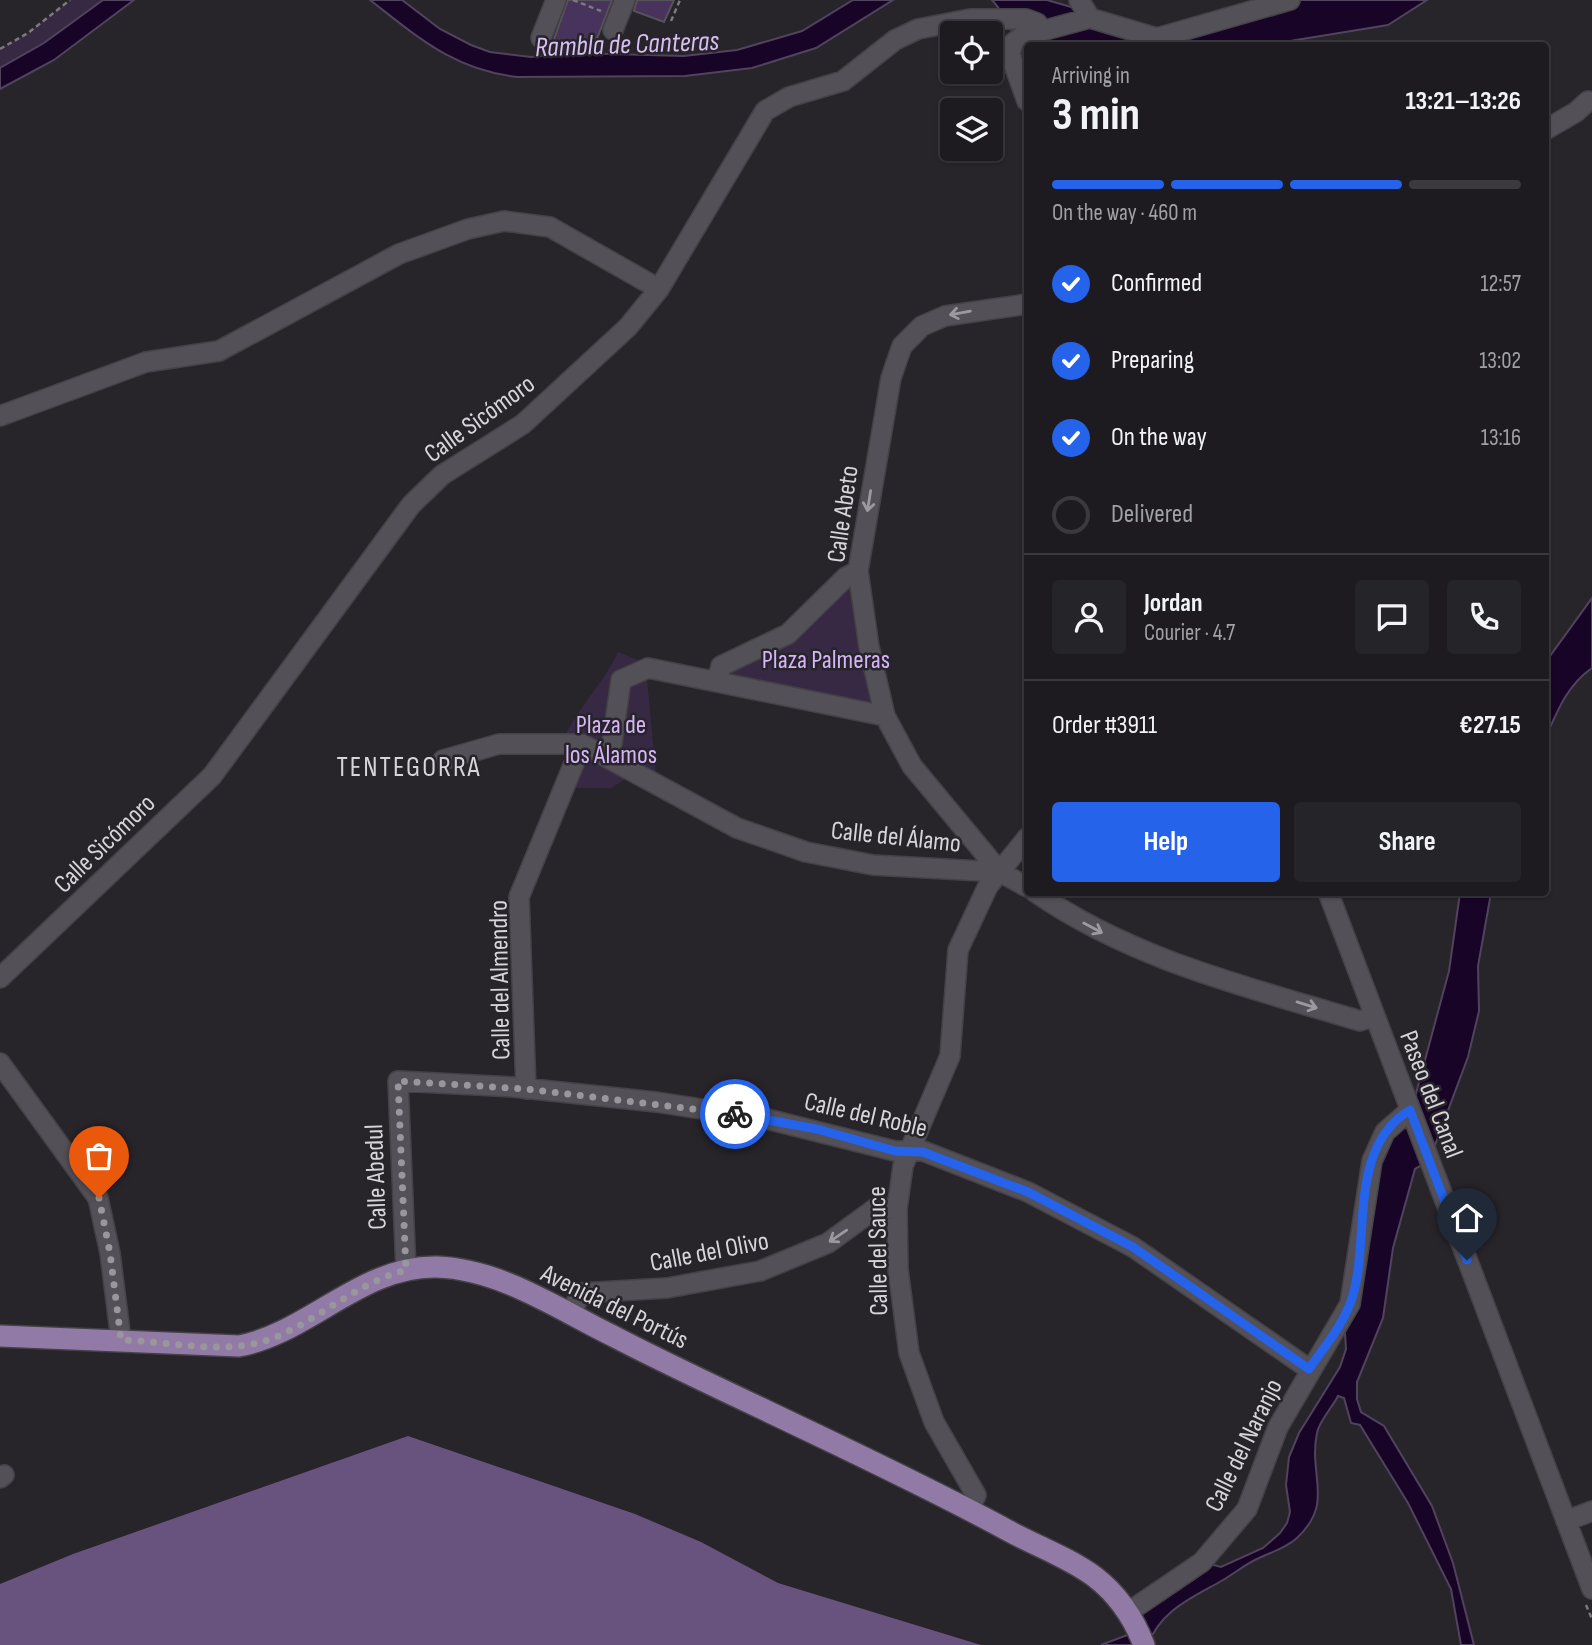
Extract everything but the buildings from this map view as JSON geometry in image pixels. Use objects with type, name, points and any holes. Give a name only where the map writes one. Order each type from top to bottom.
[{"type":"main road","name":"Avenida del Portús","points":[[0,1336],[121,1340],[206,1347],[257,1343],[289,1330],[369,1284],[406,1270],[437,1267],[474,1272],[499,1281],[969,1509],[1079,1567],[1109,1589],[1127,1613],[1144,1645]]},
{"type":"street","points":[[541,38],[556,0]]},
{"type":"street","points":[[612,23],[625,0]]},
{"type":"street","points":[[1079,0],[1090,18]]},
{"type":"street","points":[[1024,94],[1010,54],[1013,43],[1040,29],[1090,18],[1157,38],[1290,0]]},
{"type":"street","name":"Calle Sicómoro","points":[[0,978],[212,776],[411,505],[442,475],[523,424],[628,327],[659,289],[756,121],[776,102],[843,81],[895,40],[933,24],[970,19],[1026,19],[1037,23],[1040,29]]},
{"type":"street","points":[[1549,128],[1588,101]]},
{"type":"street","points":[[0,416],[145,362],[219,351],[399,254],[468,229],[504,221],[550,227],[659,289]]},
{"type":"street","name":"Calle Abeto","points":[[1000,872],[912,766],[886,716],[869,647],[858,571],[891,377],[902,346],[922,326],[945,316],[1024,304]]},
{"type":"street","points":[[718,682],[721,666],[788,634],[846,577],[858,571]]},
{"type":"street","points":[[443,760],[499,744],[582,744],[610,757],[621,680],[648,668],[886,716]]},
{"type":"street","name":"Calle del Almendro","points":[[526,1089],[519,897],[582,744]]},
{"type":"street","name":"Calle del Álamo","points":[[610,757],[737,828],[806,852],[873,864],[1000,872],[1024,885]]},
{"type":"street","name":"Calle del Sauce","points":[[969,1509],[976,1495],[934,1422],[909,1353],[898,1269],[899,1183],[909,1150],[950,1056],[958,950],[988,886],[1024,842]]},
{"type":"street","points":[[1041,896],[1092,928],[1151,956],[1360,1021],[1374,1016]]},
{"type":"street","name":"Paseo del Canal","points":[[1329,896],[1592,1589]]},
{"type":"street","points":[[0,1063],[99,1198],[110,1253],[121,1340]]},
{"type":"street","name":"Calle del Roble","points":[[398,1081],[526,1089],[656,1102],[767,1119],[895,1151],[923,1152],[1028,1192],[1133,1247],[1309,1369]]},
{"type":"street","name":"Calle Abedul","points":[[398,1081],[406,1270]]},
{"type":"street","name":"Calle del Naranjo","points":[[1127,1613],[1202,1562],[1247,1509],[1270,1446],[1309,1369],[1338,1328],[1354,1292],[1372,1161],[1385,1132],[1410,1110]]},
{"type":"street","name":"Calle del Olivo","points":[[570,1315],[581,1293],[708,1283],[786,1263],[828,1243],[876,1208],[897,1209]]},
{"type":"street","points":[[1566,1521],[1592,1511]]},
{"type":"path","points":[[0,49],[28,33],[70,0]]},
{"type":"path","points":[[573,0],[612,23]]},
{"type":"path","points":[[671,21],[680,0]]},
{"type":"green space","points":[[70,0],[103,0],[44,43],[0,68],[0,49],[28,33]]},
{"type":"green space","name":"Plaza Palmeras","points":[[858,571],[885,716],[717,682]]},
{"type":"green space","name":"Plaza de los Álamos","points":[[618,652],[638,660],[647,678],[656,775],[630,776],[611,788],[573,788],[566,759],[559,750],[571,724]]},
{"type":"shaded area","points":[[103,0],[134,0],[54,60],[0,89],[0,68],[44,43]]},
{"type":"shaded area","points":[[370,0],[402,0],[440,29],[471,45],[490,52],[531,57],[574,53],[684,56],[737,50],[802,31],[853,0],[893,0],[816,48],[752,68],[685,76],[518,77],[495,73],[456,60],[421,39]]},
{"type":"shaded area","points":[[992,0],[1047,0],[1157,32],[1271,0],[1427,0],[1388,25],[1284,42],[1024,42],[1024,49]]},
{"type":"shaded area","points":[[1592,598],[1592,668],[1569,691],[1549,730],[1549,657]]},
{"type":"shaded area","points":[[1460,896],[1490,896],[1478,966],[1479,1011],[1468,1057],[1429,1161],[1415,1169],[1393,1248],[1383,1318],[1357,1382],[1357,1399],[1361,1412],[1384,1426],[1432,1506],[1453,1563],[1474,1645],[1461,1645],[1451,1589],[1408,1503],[1360,1425],[1351,1423],[1344,1398],[1338,1396],[1317,1433],[1315,1462],[1318,1500],[1315,1512],[1297,1538],[1179,1606],[1161,1622],[1148,1645],[1101,1645],[1138,1631],[1127,1613],[1202,1562],[1221,1567],[1263,1548],[1287,1523],[1290,1512],[1286,1485],[1289,1457],[1299,1433],[1340,1367],[1346,1349],[1344,1316],[1372,1161],[1411,1112],[1449,971]]},
{"type":"shaded area","points":[[408,1436],[635,1514],[701,1542],[778,1583],[981,1645],[0,1645],[0,1584],[73,1554]]},
{"type":"way so far","points":[[99,1198],[110,1253],[121,1340],[206,1347],[239,1346],[276,1337],[369,1284],[406,1270],[398,1081],[526,1089],[656,1102],[735,1114]]},
{"type":"district","name":"TENTEGORRA","points":[[409,766]]},
{"type":"route","points":[[735,1114],[817,1129],[895,1151],[923,1152],[1028,1192],[1133,1247],[1309,1369],[1338,1328],[1354,1292],[1368,1177],[1378,1145],[1394,1122],[1410,1110],[1467,1260]]},
{"type":"water label","name":"Rambla de Canteras","points":[[627,43]]}]
